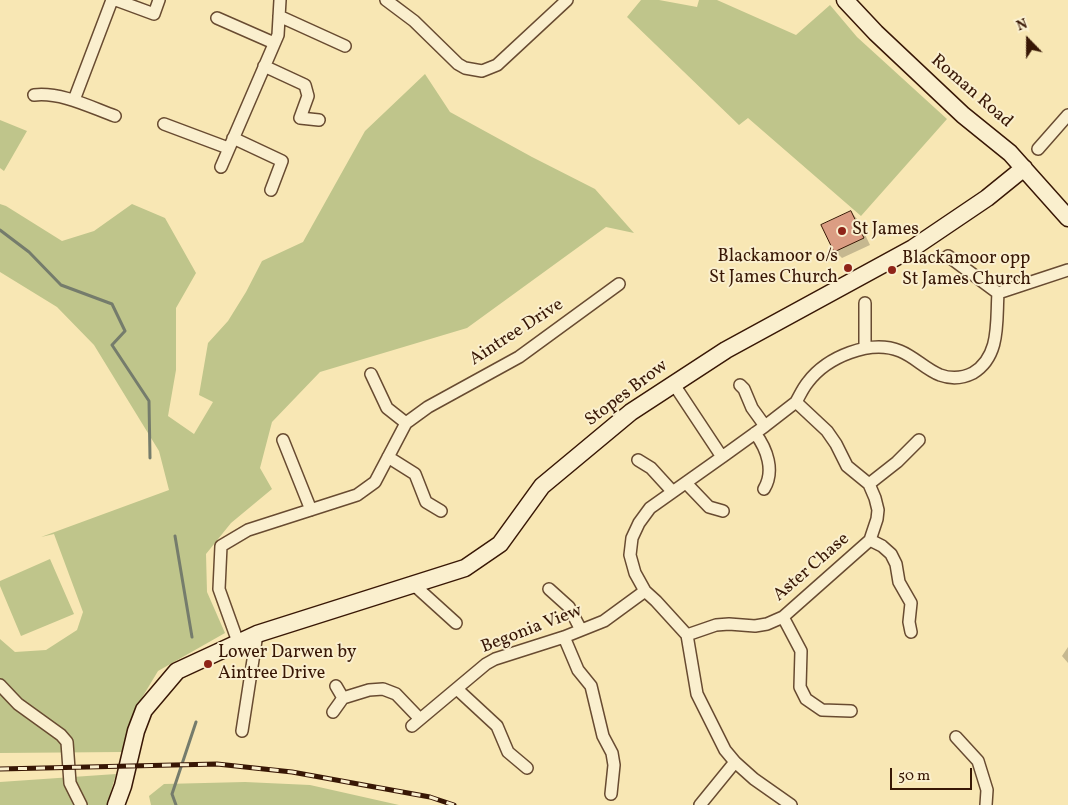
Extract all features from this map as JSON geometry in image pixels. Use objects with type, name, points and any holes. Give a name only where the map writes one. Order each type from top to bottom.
[{"type":"main road","name":"Roman Road","points":[[845,0],[876,33],[964,115],[1010,153],[1068,218]]},
{"type":"main road","name":"Stopes Brow","points":[[116,805],[123,786],[136,731],[144,710],[177,671],[257,634],[465,568],[500,544],[542,486],[631,412],[726,350],[913,248],[987,198],[1024,168]]},
{"type":"street","points":[[74,100],[112,0]]},
{"type":"street","points":[[116,0],[154,14],[159,0]]},
{"type":"street","points":[[221,167],[278,35],[280,0]]},
{"type":"street","points":[[386,0],[414,21],[458,64],[470,70],[482,71],[497,65],[567,0]]},
{"type":"street","points":[[279,16],[345,46]]},
{"type":"street","points":[[217,18],[274,43]]},
{"type":"street","points":[[264,66],[305,85],[308,96],[300,118],[319,120]]},
{"type":"street","points":[[34,95],[45,94],[74,100],[115,116]]},
{"type":"street","points":[[1038,149],[1068,115]]},
{"type":"street","points":[[164,124],[231,143],[282,161],[271,190]]},
{"type":"street","points":[[948,256],[998,293]]},
{"type":"street","points":[[998,293],[1067,272]]},
{"type":"street","name":"Aintree Drive","points":[[238,642],[219,589],[221,546],[248,530],[357,495],[375,482],[406,423],[428,407],[519,357],[619,284]]},
{"type":"street","points":[[791,805],[754,779],[735,762],[720,742],[697,694],[686,635],[645,591],[635,573],[632,562],[632,538],[635,530],[650,508],[796,402],[808,382],[821,369],[849,353],[864,348],[883,347],[900,351],[931,371],[948,377],[960,377],[982,367],[989,358],[994,345],[998,293]]},
{"type":"street","points":[[864,348],[865,303]]},
{"type":"street","points":[[371,374],[387,408],[406,423]]},
{"type":"street","points":[[673,383],[722,457]]},
{"type":"street","points":[[740,385],[744,389],[752,408],[765,426]]},
{"type":"street","points":[[796,402],[827,431],[847,466],[869,484],[897,462],[919,440]]},
{"type":"street","points":[[755,433],[765,449],[770,473],[769,481],[764,489]]},
{"type":"street","points":[[283,440],[311,510]]},
{"type":"street","points":[[388,457],[415,474],[426,502],[441,511]]},
{"type":"street","points":[[638,460],[651,468],[672,491]]},
{"type":"street","points":[[686,483],[709,507],[723,511]]},
{"type":"street","name":"Aster Chase","points":[[686,635],[716,625],[755,626],[767,624],[783,617],[870,540],[875,528],[878,510],[869,484]]},
{"type":"street","points":[[870,540],[891,554],[896,564],[899,582],[910,602],[909,622],[911,632]]},
{"type":"street","points":[[414,585],[456,623]]},
{"type":"street","points":[[549,589],[569,607],[581,630]]},
{"type":"street","name":"Begonia View","points":[[343,698],[369,690],[383,690],[396,694],[416,723],[472,675],[495,659],[564,637],[604,621],[645,591]]},
{"type":"street","points":[[783,617],[801,651],[800,687],[806,699],[822,710],[851,711]]},
{"type":"street","points":[[242,731],[257,634]]},
{"type":"street","points":[[564,637],[578,670],[591,686],[602,736],[612,753],[614,766],[611,794]]},
{"type":"street","points":[[0,685],[18,704],[61,735],[67,742],[70,783],[80,805]]},
{"type":"street","points":[[333,712],[343,698],[336,686]]},
{"type":"street","points":[[457,689],[497,726],[508,752],[527,768]]},
{"type":"street","points":[[956,737],[978,761],[987,790],[986,805]]},
{"type":"street","points":[[700,805],[735,762]]},
{"type":"green space","points":[[641,0],[659,0],[697,7],[699,0],[717,0],[796,35],[830,5],[857,37],[947,119],[861,216],[748,118],[739,125],[627,17]]},
{"type":"green space","points":[[425,74],[450,112],[595,189],[634,233],[606,227],[467,328],[320,372],[272,422],[260,468],[272,489],[231,523],[206,554],[207,592],[225,633],[158,671],[134,711],[122,752],[0,753],[0,639],[15,652],[46,650],[77,630],[83,612],[54,534],[41,537],[169,490],[159,451],[94,345],[57,307],[0,272],[0,204],[62,241],[94,231],[132,204],[165,218],[196,273],[176,308],[176,370],[168,416],[194,434],[213,402],[199,395],[208,343],[228,321],[262,261],[303,242],[365,131]]},
{"type":"green space","points":[[0,120],[27,131],[4,171],[0,168]]},
{"type":"green space","points":[[50,559],[74,614],[21,636],[0,586],[0,581]]},
{"type":"green space","points":[[116,774],[107,805],[0,805],[0,782]]},
{"type":"green space","points":[[245,782],[310,785],[399,805],[151,805],[149,796],[164,784]]},
{"type":"building","name":"St James","points":[[851,211],[864,238],[834,252],[821,225]]},
{"type":"waterway","points":[[0,230],[29,252],[61,285],[112,304],[125,331],[112,345],[149,401],[150,458]]},
{"type":"waterway","points":[[175,536],[192,637]]},
{"type":"waterway","points":[[176,805],[172,794],[196,722]]},
{"type":"railway","points":[[0,769],[217,764],[292,772],[430,797],[454,805]]},
{"type":"place","name":"St James","points":[[842,231]]},
{"type":"place","name":"Blackamoor o/s St James Church","points":[[848,268]]},
{"type":"place","name":"Blackamoor opp St James Church","points":[[892,270]]},
{"type":"place","name":"Lower Darwen by Aintree Drive","points":[[208,664]]}]
